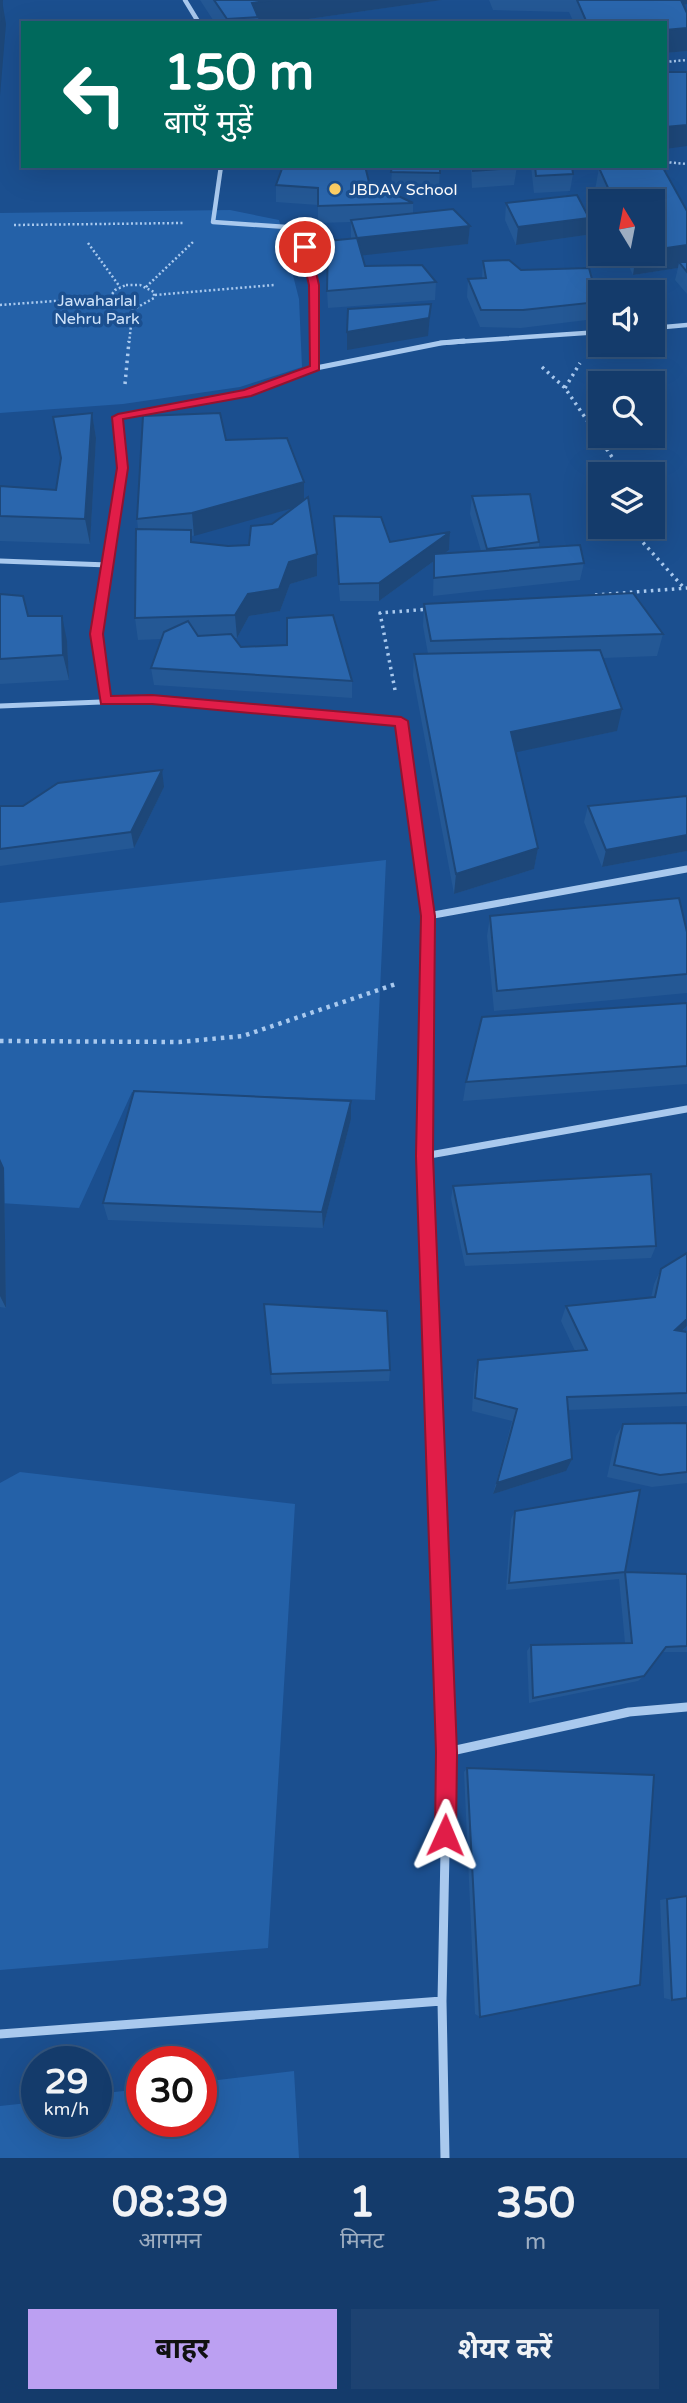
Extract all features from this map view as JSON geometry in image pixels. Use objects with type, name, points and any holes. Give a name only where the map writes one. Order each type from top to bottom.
[{"type":"street","points":[[185,0],[198,21]]},
{"type":"street","points":[[221,168],[213,222],[301,228],[314,285],[316,368]]},
{"type":"street","points":[[665,327],[687,325]]},
{"type":"street","points":[[106,701],[96,634],[122,468],[118,417],[247,393],[316,368],[442,343],[588,333]]},
{"type":"street","points":[[0,561],[108,565]]},
{"type":"street","points":[[0,706],[152,700],[401,721],[428,916],[424,1156],[447,1752],[443,2001],[445,2158]]},
{"type":"street","points":[[428,916],[687,869]]},
{"type":"street","points":[[424,1156],[687,1109]]},
{"type":"street","points":[[447,1752],[629,1712],[687,1707]]},
{"type":"street","points":[[0,2034],[443,2001]]},
{"type":"path","points":[[667,62],[687,60]]},
{"type":"path","points":[[667,162],[687,164]]},
{"type":"path","points":[[14,225],[213,222]]},
{"type":"path","points":[[146,286],[213,222]]},
{"type":"path","points":[[88,243],[120,287]]},
{"type":"path","points":[[0,305],[110,298],[120,287],[133,285],[146,286],[155,295],[274,285]]},
{"type":"path","points":[[110,298],[115,304],[133,308],[151,302],[155,295]]},
{"type":"path","points":[[125,391],[133,308]]},
{"type":"path","points":[[510,338],[565,388],[614,462]]},
{"type":"path","points":[[640,539],[685,588]]},
{"type":"path","points":[[587,596],[685,588]]},
{"type":"path","points":[[401,721],[380,613],[435,608]]},
{"type":"path","points":[[0,1041],[178,1042],[243,1036],[427,974]]},
{"type":"green space","name":"Jawaharlal Nehru Park","points":[[230,210],[279,220],[299,299],[302,367],[240,387],[123,404],[0,413],[0,213]]},
{"type":"green space","points":[[386,860],[375,1100],[132,1092],[79,1208],[0,1203],[0,903]]},
{"type":"green space","points":[[20,1472],[295,1504],[268,1948],[0,1970],[0,1483]]},
{"type":"green space","points":[[294,2071],[299,2158],[0,2158],[0,2106],[21,2104],[21,2137],[112,2137],[112,2092],[126,2091],[126,2137],[217,2137],[217,2080]]},
{"type":"building","points":[[214,0],[272,0],[252,3],[258,17],[227,19]]},
{"type":"building","points":[[577,0],[681,0],[687,13],[687,28],[667,30],[667,21],[586,21]]},
{"type":"building","points":[[667,72],[687,72],[687,125],[667,127]]},
{"type":"building","points":[[282,168],[366,168],[369,182],[413,203],[318,206],[318,188],[276,185]]},
{"type":"building","points":[[392,168],[440,168],[440,173],[391,172]]},
{"type":"building","points":[[473,168],[515,168],[473,171]]},
{"type":"building","points":[[535,168],[572,168],[573,174],[536,176]]},
{"type":"building","points":[[599,168],[663,168],[687,211],[687,245],[665,248],[665,189],[609,189]]},
{"type":"building","points":[[577,195],[588,218],[518,227],[506,203]]},
{"type":"building","points":[[453,209],[470,226],[357,238],[351,220]]},
{"type":"building","points":[[357,238],[365,266],[422,265],[436,282],[327,291],[328,241]]},
{"type":"building","points":[[509,260],[521,270],[589,268],[592,280],[588,280],[588,303],[523,310],[481,310],[468,279],[486,278],[483,261]]},
{"type":"building","points":[[679,262],[687,262],[687,272]]},
{"type":"building","points":[[431,304],[429,318],[347,332],[348,309]]},
{"type":"building","points":[[92,413],[85,519],[0,516],[0,486],[56,490],[61,458],[53,417]]},
{"type":"building","points":[[220,413],[226,440],[287,438],[304,482],[192,513],[137,519],[143,416]]},
{"type":"building","points":[[530,494],[539,542],[487,549],[472,496]]},
{"type":"building","points":[[308,497],[317,554],[289,562],[279,589],[248,594],[235,615],[135,618],[136,529],[191,530],[191,542],[249,545],[251,526],[272,524]]},
{"type":"building","points":[[334,516],[381,517],[390,542],[450,532],[379,583],[339,584]]},
{"type":"building","points":[[580,545],[584,563],[434,578],[434,554]]},
{"type":"building","points":[[633,593],[663,634],[431,641],[424,604]]},
{"type":"building","points":[[0,594],[23,596],[28,616],[62,616],[63,655],[0,659]]},
{"type":"building","points":[[333,615],[352,681],[151,668],[164,632],[188,621],[198,636],[231,634],[241,647],[287,645],[287,618]]},
{"type":"building","points":[[600,650],[622,709],[511,732],[538,848],[456,874],[414,654]]},
{"type":"building","points":[[162,770],[131,832],[0,849],[0,806],[23,806],[58,783]]},
{"type":"building","points":[[687,796],[687,835],[606,850],[588,806]]},
{"type":"building","points":[[679,898],[687,932],[687,974],[497,991],[490,916]]},
{"type":"building","points":[[687,1003],[687,1066],[466,1082],[482,1017]]},
{"type":"building","points":[[134,1091],[351,1101],[322,1212],[103,1203]]},
{"type":"building","points":[[651,1174],[656,1246],[467,1254],[453,1186]]},
{"type":"building","points":[[687,1253],[687,1319],[675,1330],[687,1332],[687,1393],[567,1397],[572,1459],[497,1483],[517,1409],[475,1398],[478,1360],[587,1350],[566,1306],[655,1297],[661,1269]]},
{"type":"building","points":[[264,1304],[387,1311],[390,1370],[271,1374]]},
{"type":"building","points":[[687,1423],[687,1472],[660,1475],[614,1465],[623,1424]]},
{"type":"building","points":[[640,1490],[625,1572],[509,1583],[515,1511]]},
{"type":"building","points":[[625,1572],[687,1574],[687,1646],[666,1647],[644,1676],[533,1698],[531,1645],[632,1643]]},
{"type":"building","points":[[467,1768],[654,1775],[640,1985],[480,2017]]},
{"type":"building","points":[[687,1896],[687,1998],[672,2000],[667,1899]]},
{"type":"place","name":"JBDAV School","points":[[335,189]]},
{"type":"route","points":[[305,247],[314,285],[316,368],[247,393],[118,417],[122,468],[96,634],[106,701],[152,700],[401,721],[428,916],[424,1156],[447,1752],[445,1835]]}]
